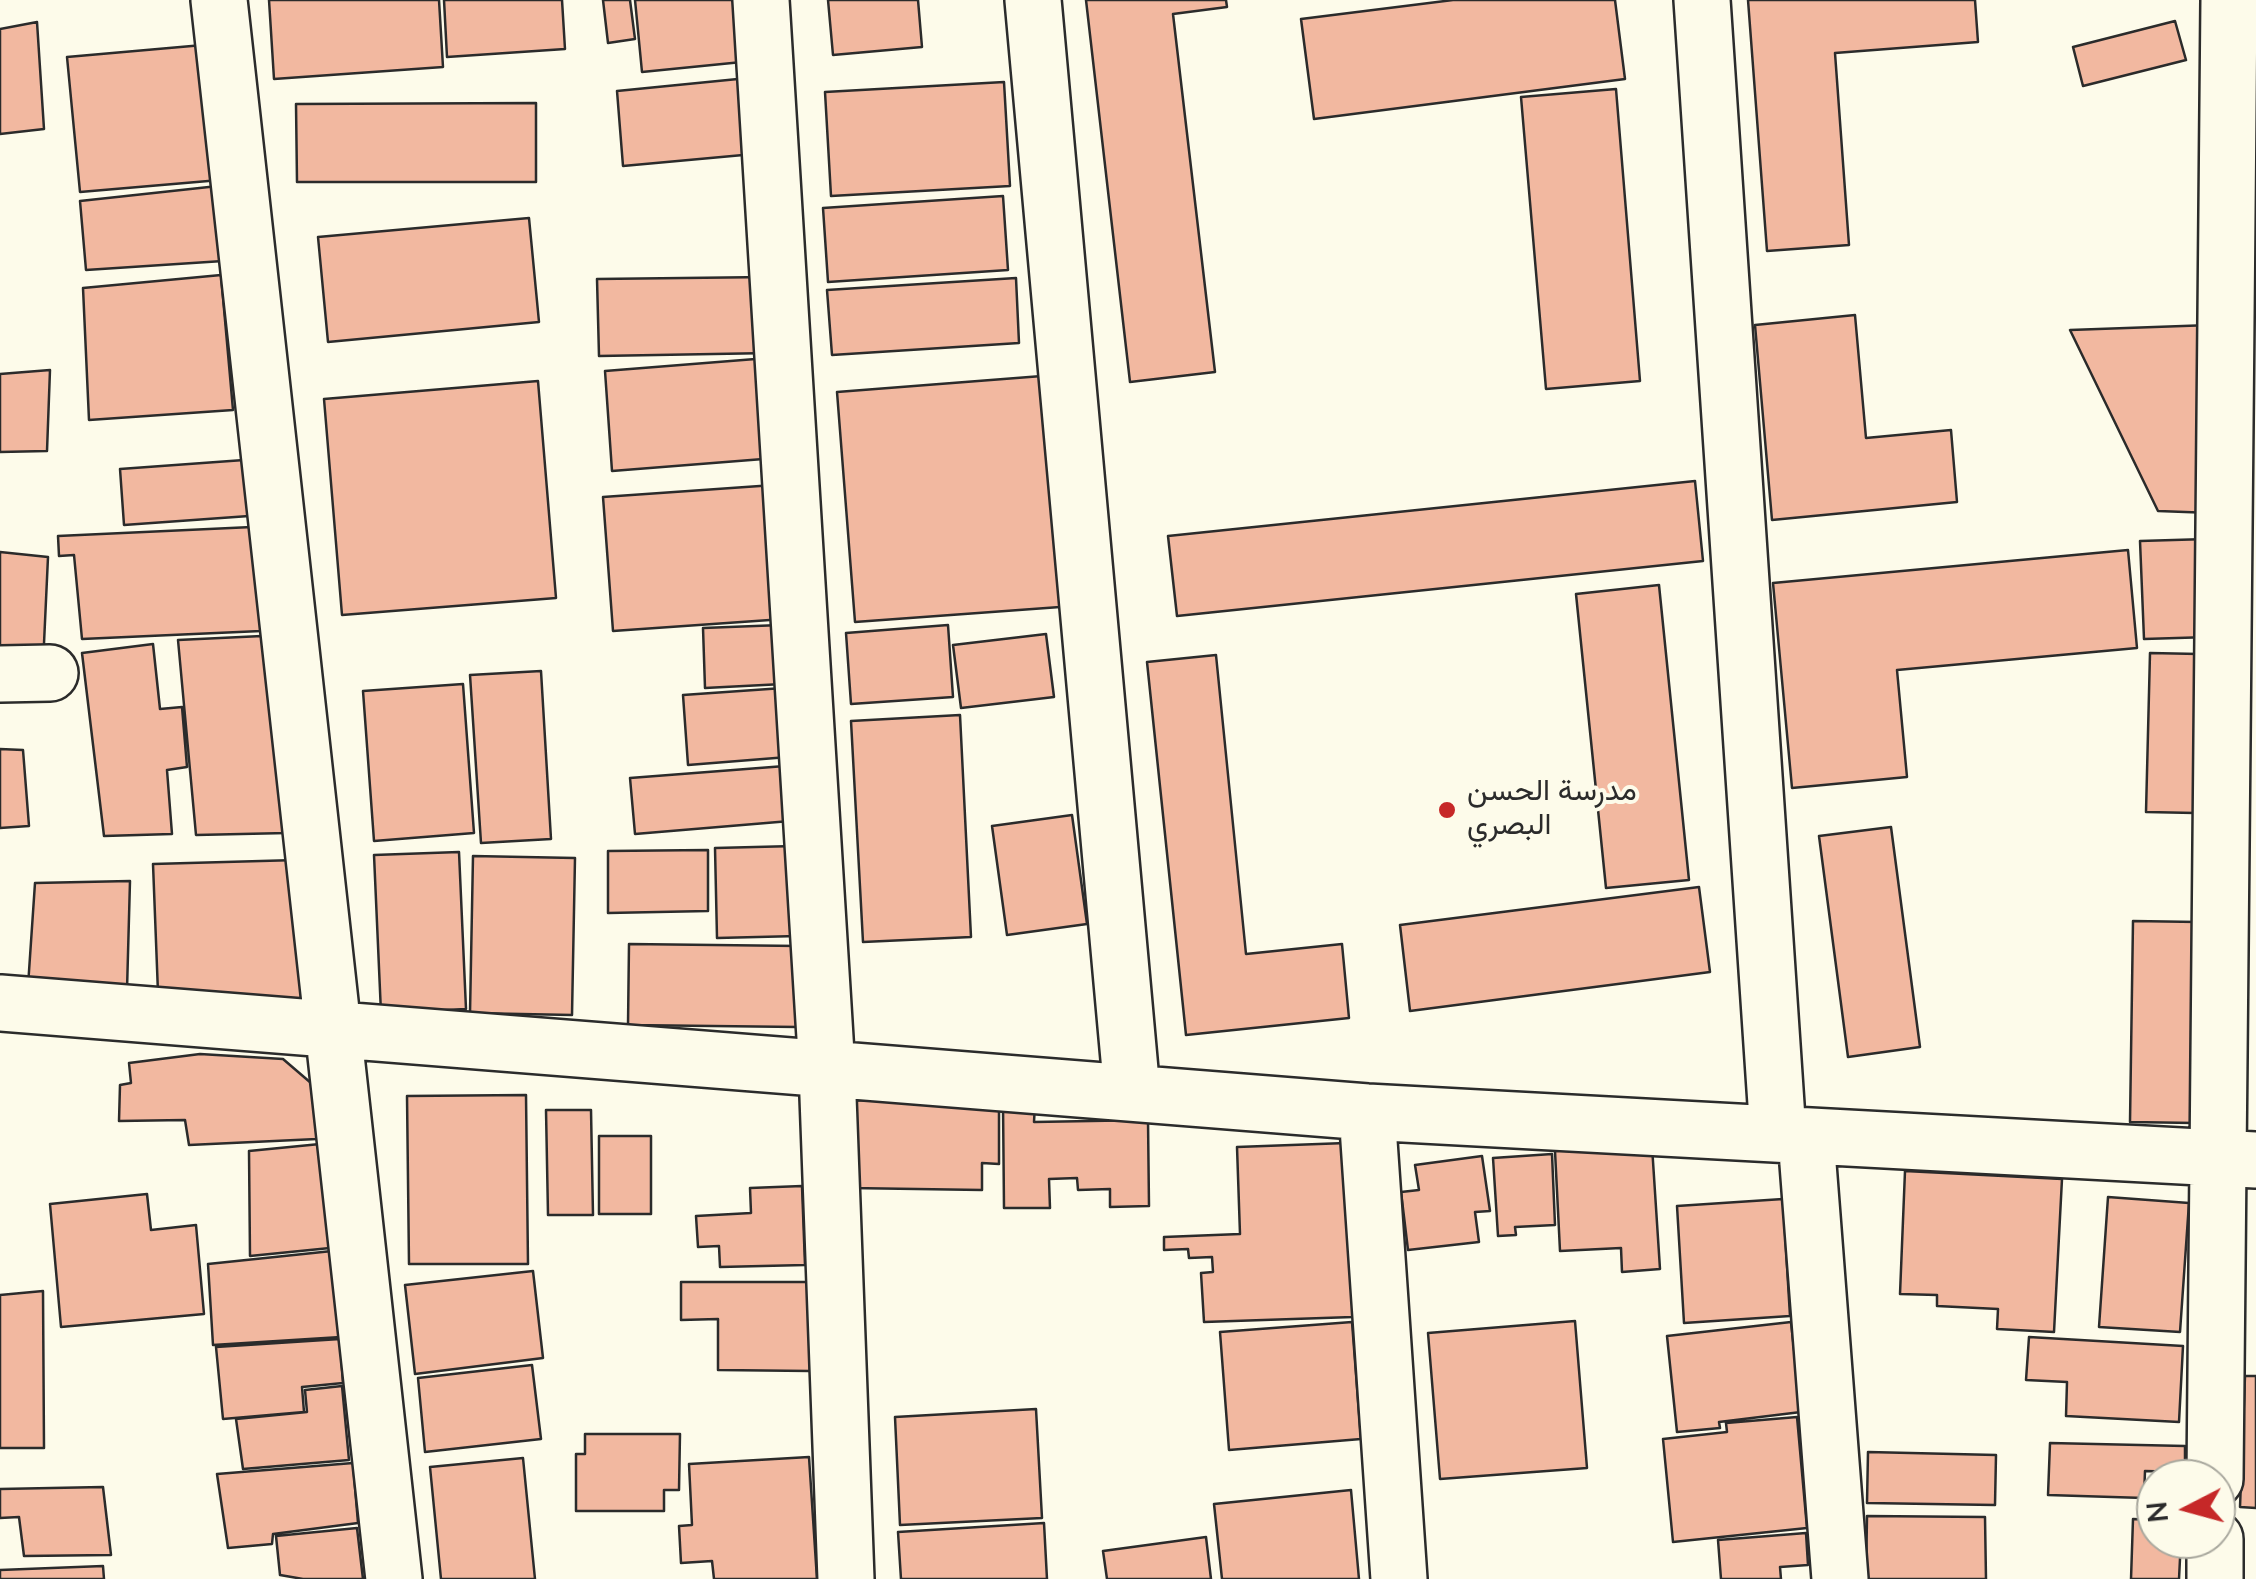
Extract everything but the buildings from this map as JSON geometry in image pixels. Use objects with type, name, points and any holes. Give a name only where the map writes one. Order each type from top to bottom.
[{"type":"street","points":[[219,0],[394,1579]]},
{"type":"street","points":[[761,0],[828,1070],[846,1579]]},
{"type":"street","points":[[1034,0],[1132,1092]]},
{"type":"street","points":[[1702,0],[1792,1136],[1840,1579]]},
{"type":"street","points":[[2217,1459],[2236,1160],[2229,0]]},
{"type":"street","points":[[2,1018],[336,1030],[1366,1112],[2236,1160]]},
{"type":"street","points":[[1366,1112],[1399,1579]]},
{"type":"place","name":"مدرسة الحسن البصري","points":[[1447,810]]}]
